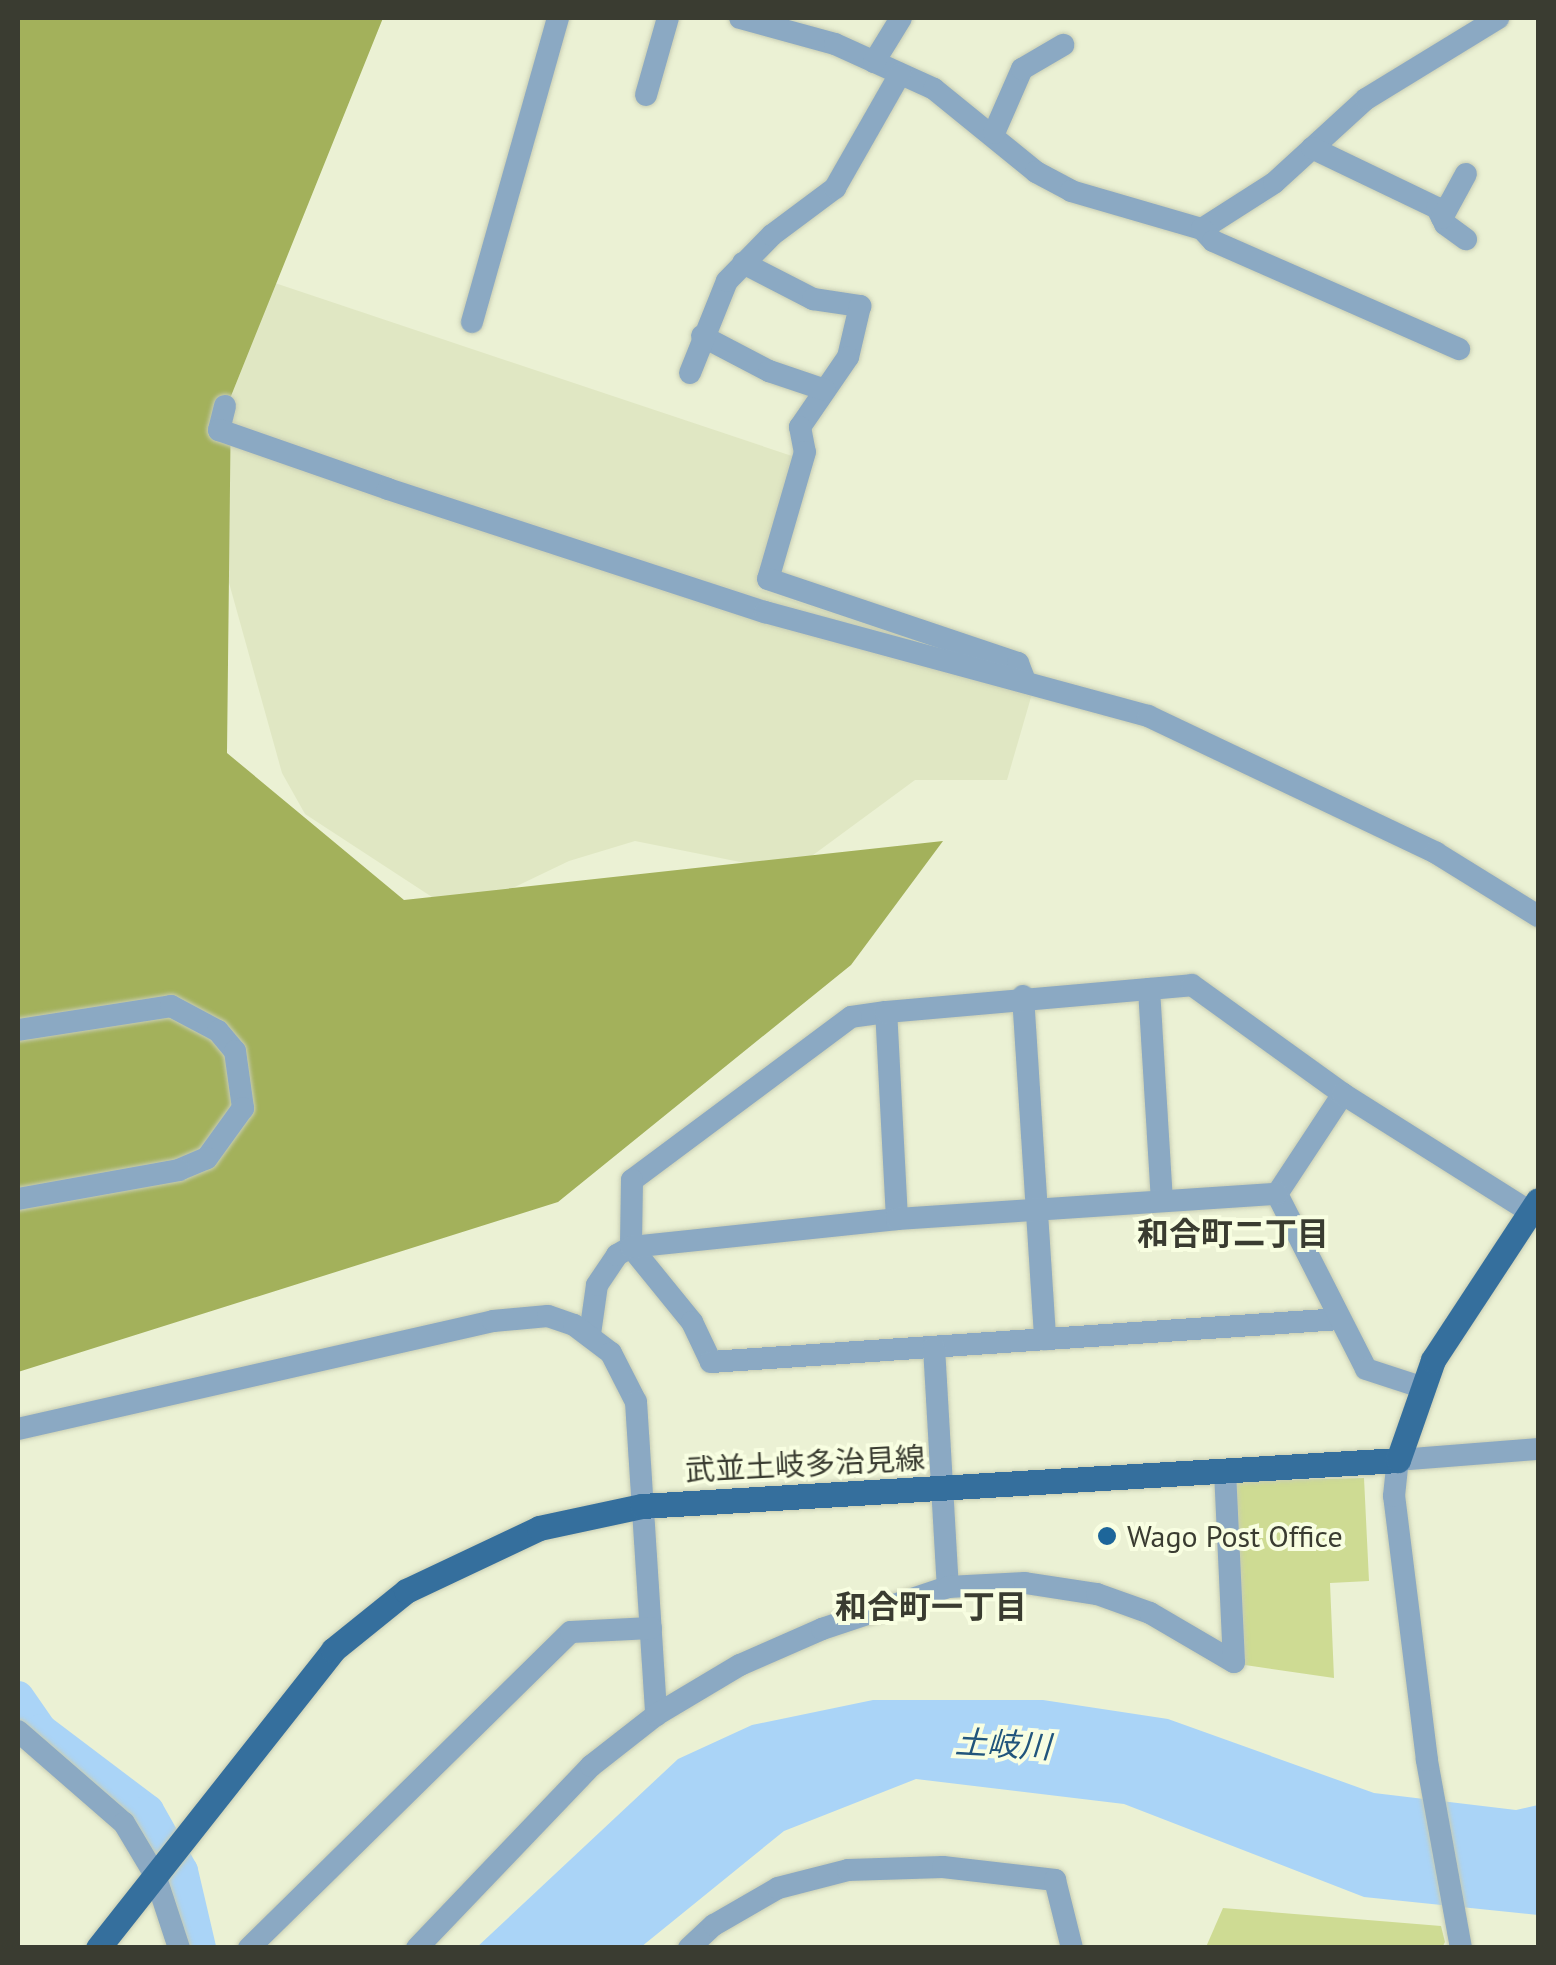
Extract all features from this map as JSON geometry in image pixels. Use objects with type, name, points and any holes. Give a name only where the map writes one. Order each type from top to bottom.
[{"type":"main road","points":[[1398,1460],[1433,1360],[1536,1210]]},
{"type":"main road","name":"武並土岐多治見線","points":[[98,1948],[332,1650],[406,1590],[539,1528],[642,1506],[1398,1460]]},
{"type":"street","points":[[472,322],[558,18]]},
{"type":"street","points":[[646,95],[668,18]]},
{"type":"street","points":[[740,18],[772,22],[934,89],[1036,172],[1071,191],[1202,229],[1213,241],[1459,349]]},
{"type":"street","points":[[874,62],[900,18]]},
{"type":"street","points":[[1202,229],[1274,182],[1366,98],[1498,18]]},
{"type":"street","points":[[994,134],[1022,69],[1064,45]]},
{"type":"street","points":[[690,373],[719,295],[743,263],[836,188],[900,74]]},
{"type":"street","points":[[1312,148],[1438,208],[1442,218],[1466,239]]},
{"type":"street","points":[[1442,218],[1466,174]]},
{"type":"street","points":[[743,263],[813,299],[860,306],[852,348],[800,427],[805,452],[768,579],[1018,663],[1024,681]]},
{"type":"street","points":[[702,336],[769,372],[824,390]]},
{"type":"street","points":[[225,406],[219,430],[280,452],[765,612],[1148,716],[1281,775],[1436,853],[1538,916]]},
{"type":"street","points":[[1340,1319],[711,1362],[692,1322],[631,1248],[632,1180],[852,1017],[1023,996],[1192,985],[1343,1094],[1536,1210]]},
{"type":"street","points":[[1148,989],[1162,1201]]},
{"type":"street","points":[[1023,996],[1045,1339]]},
{"type":"street","points":[[18,1030],[171,1006],[218,1031],[235,1052],[243,1108],[207,1158],[179,1170],[18,1199]]},
{"type":"street","points":[[886,1012],[896,1219]]},
{"type":"street","points":[[1277,1194],[1343,1094]]},
{"type":"street","points":[[590,1334],[597,1285],[616,1254],[631,1248],[896,1219],[1277,1194]]},
{"type":"street","points":[[1277,1194],[1366,1368],[1424,1388]]},
{"type":"street","points":[[18,1428],[493,1322],[548,1316],[590,1334],[611,1353],[636,1402],[656,1715]]},
{"type":"street","points":[[934,1347],[948,1587]]},
{"type":"street","points":[[1459,1940],[1427,1760],[1394,1496],[1398,1460],[1538,1448]]},
{"type":"street","points":[[416,1948],[591,1766],[656,1715],[773,1650],[948,1587],[1025,1583],[1097,1594],[1150,1613],[1234,1662],[1224,1470]]},
{"type":"street","points":[[249,1948],[571,1632],[651,1628]]},
{"type":"street","points":[[19,1738],[124,1822],[155,1875],[178,1948]]},
{"type":"street","points":[[690,1948],[714,1924],[778,1888],[848,1870],[943,1867],[1055,1880],[1064,1945]]},
{"type":"shaded area","points":[[257,277],[798,458],[758,589],[1036,680],[1007,780],[915,780],[790,872],[635,841],[569,861],[458,914],[305,814],[282,773],[192,450]]},
{"type":"green space","points":[[18,18],[383,18],[231,396],[227,753],[404,900],[943,841],[851,965],[558,1202],[18,1372]]},
{"type":"green space","points":[[1364,1478],[1369,1581],[1330,1583],[1334,1678],[1245,1665],[1233,1481]]},
{"type":"green space","points":[[1223,1908],[1441,1926],[1445,1942],[1442,1948],[1206,1947]]},
{"type":"water","name":"土岐川","points":[[873,1700],[1043,1700],[1168,1719],[1374,1793],[1516,1810],[1538,1805],[1538,1915],[1364,1897],[1124,1804],[916,1779],[784,1831],[641,1947],[476,1948],[678,1759],[752,1725]]},
{"type":"waterway","points":[[18,1697],[41,1730],[148,1811],[182,1871],[200,1948]]},
{"type":"place","name":"Wago Post Office","points":[[1107,1536]]},
{"type":"district","name":"和合町二丁目","points":[[1233,1233]]},
{"type":"district","name":"和合町一丁目","points":[[931,1606]]}]
